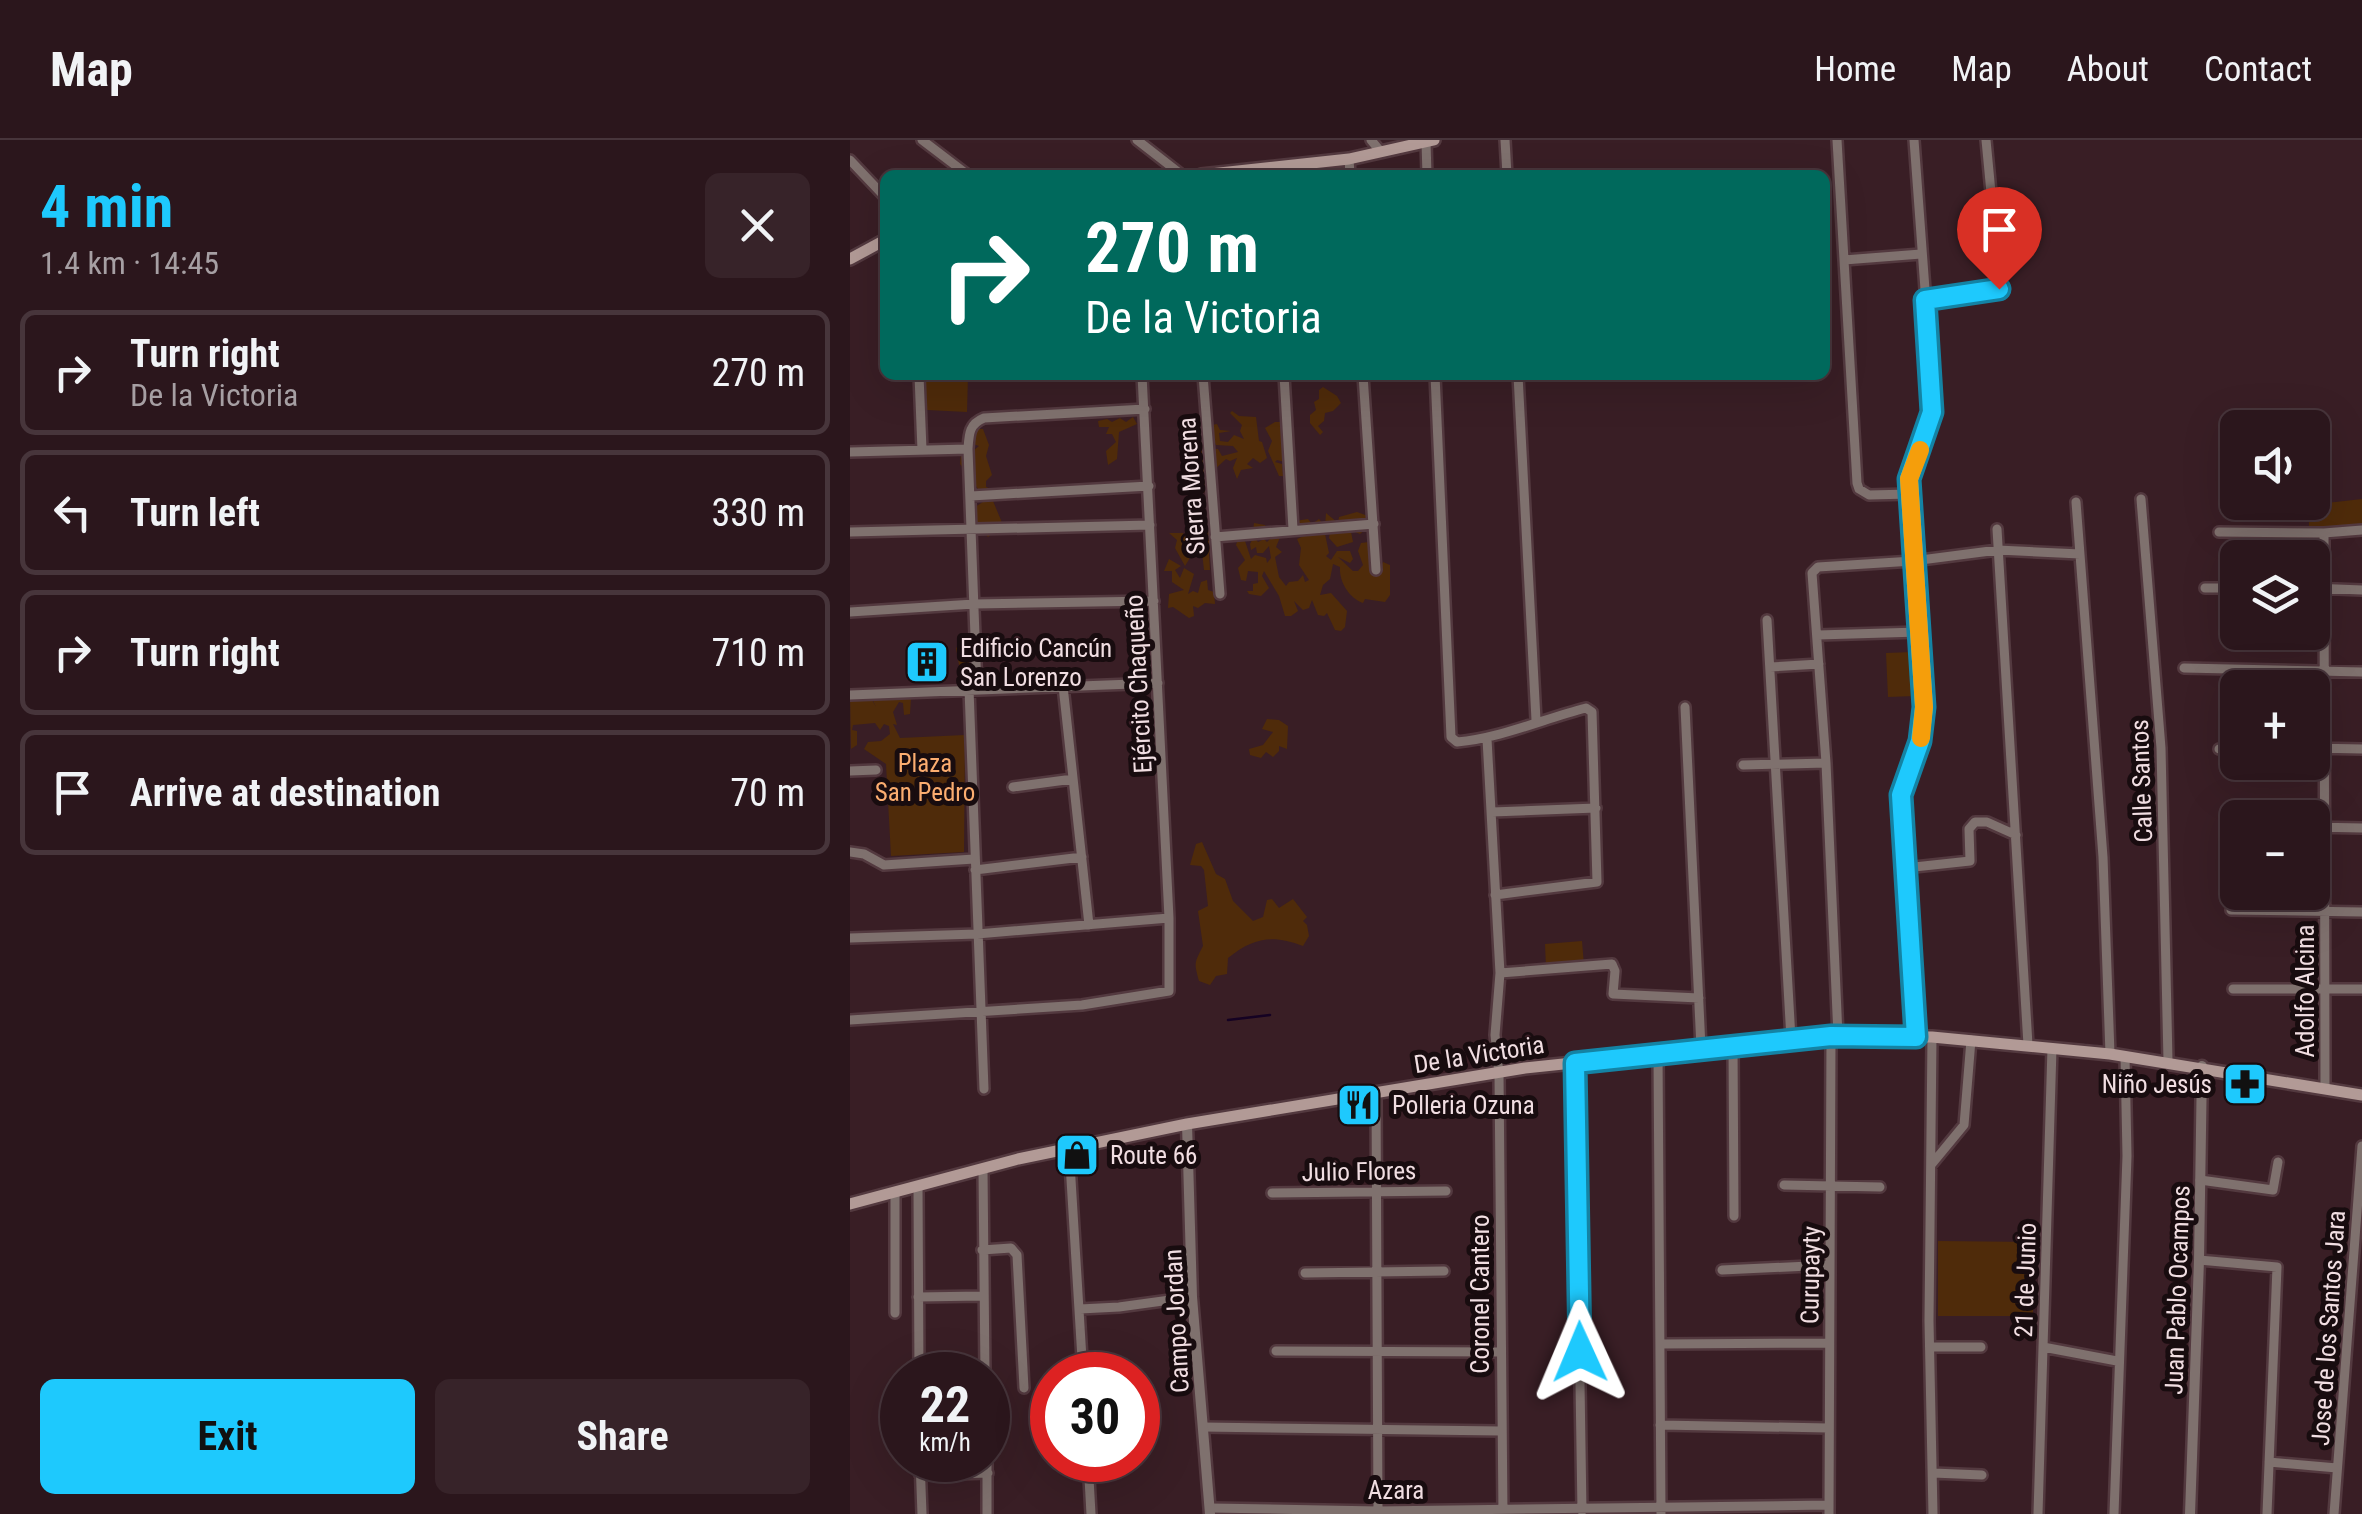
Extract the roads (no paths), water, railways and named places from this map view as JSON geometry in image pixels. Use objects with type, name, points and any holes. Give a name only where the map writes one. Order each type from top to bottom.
[{"type":"main road","points":[[1277,170],[1430,141]]},
{"type":"main road","points":[[850,259],[880,243]]},
{"type":"main road","name":"De la Victoria","points":[[850,1204],[1069,1147],[1187,1124],[1575,1063],[1791,1039],[1932,1037],[2028,1045],[2202,1066],[2362,1095]]},
{"type":"street","points":[[922,140],[961,170]]},
{"type":"street","points":[[1136,140],[1175,170]]},
{"type":"street","points":[[1371,140],[1381,152]]},
{"type":"street","points":[[1505,140],[1507,170]]},
{"type":"street","points":[[1837,140],[1857,483],[1859,490],[1869,495],[1910,494]]},
{"type":"street","points":[[1914,140],[1932,412],[1909,479],[1924,707],[1920,741],[1901,795],[1916,1037]]},
{"type":"street","points":[[1925,300],[2000,288],[1986,140]]},
{"type":"street","points":[[1427,170],[1430,141]]},
{"type":"street","points":[[1349,159],[1350,170]]},
{"type":"street","points":[[850,160],[880,193]]},
{"type":"street","points":[[1844,260],[1921,254]]},
{"type":"street","points":[[919,380],[922,450]]},
{"type":"street","name":"Ejército Chaqueño","points":[[983,1012],[1082,1005],[1169,991],[1169,918],[1142,380]]},
{"type":"street","name":"Sierra Morena","points":[[1204,380],[1220,594]]},
{"type":"street","points":[[1284,380],[1292,528]]},
{"type":"street","points":[[1363,380],[1376,570]]},
{"type":"street","points":[[1435,380],[1450,733],[1457,742],[1487,739],[1536,720],[1590,710],[1598,882],[1495,895]]},
{"type":"street","points":[[1518,380],[1536,720]]},
{"type":"street","points":[[984,1089],[974,865],[974,604],[968,449],[971,428],[984,418],[1145,409]]},
{"type":"street","points":[[850,452],[968,449]]},
{"type":"street","points":[[971,496],[1148,486]]},
{"type":"street","name":"Calle Santos","points":[[2141,499],[2161,748],[2168,1061]]},
{"type":"street","points":[[2076,502],[2103,858],[2110,1054]]},
{"type":"street","points":[[1214,537],[1374,524]]},
{"type":"street","points":[[850,532],[1150,525]]},
{"type":"street","points":[[1997,529],[2028,1045]]},
{"type":"street","points":[[2219,532],[2324,534],[2362,530]]},
{"type":"street","name":"Adolfo Alcina","points":[[2324,534],[2324,540]]},
{"type":"street","points":[[1914,561],[1998,550],[2080,554]]},
{"type":"street","name":"Curupayty","points":[[1829,1509],[1834,1036],[1826,763],[1812,573],[1814,569],[1914,561]]},
{"type":"street","points":[[2204,588],[2220,588]]},
{"type":"street","points":[[2330,588],[2362,590]]},
{"type":"street","points":[[850,612],[974,604],[1154,601]]},
{"type":"street","points":[[1767,620],[1791,1039]]},
{"type":"street","points":[[1818,634],[1919,632]]},
{"type":"street","points":[[1770,668],[1819,664]]},
{"type":"street","points":[[2184,668],[2277,670]]},
{"type":"street","points":[[2330,671],[2362,672]]},
{"type":"street","points":[[850,696],[1158,682]]},
{"type":"street","points":[[1062,686],[1089,924]]},
{"type":"street","points":[[1685,707],[1701,1048]]},
{"type":"street","name":"Coronel Cantero","points":[[1487,739],[1500,973],[1495,1035],[1500,1074],[1503,1512]]},
{"type":"street","points":[[2330,748],[2362,749]]},
{"type":"street","points":[[1743,765],[1826,763]]},
{"type":"street","points":[[850,771],[876,770]]},
{"type":"street","points":[[1012,787],[1073,778]]},
{"type":"street","points":[[1492,812],[1596,808]]},
{"type":"street","points":[[1906,868],[1970,861],[1969,830],[1975,822],[1986,822],[2016,835]]},
{"type":"street","points":[[2330,827],[2362,828]]},
{"type":"street","points":[[850,852],[864,854],[884,866],[1082,858]]},
{"type":"street","points":[[2231,910],[2362,912]]},
{"type":"street","name":"Adolfo Alcina","points":[[2324,912],[2325,1088]]},
{"type":"street","points":[[850,938],[977,934],[1169,918]]},
{"type":"street","points":[[1500,973],[1612,964],[1614,994],[1699,998]]},
{"type":"street","points":[[2233,989],[2362,989]]},
{"type":"street","points":[[850,1020],[983,1012]]},
{"type":"street","points":[[1932,1037],[1933,1514]]},
{"type":"street","points":[[1930,1166],[1964,1125],[1971,1040]]},
{"type":"street","points":[[1733,1044],[1734,1216]]},
{"type":"street","name":"21 de Junio","points":[[2038,1514],[2052,1048]]},
{"type":"street","points":[[1658,1053],[1661,1510],[1829,1509]]},
{"type":"street","points":[[2114,1514],[2127,1156],[2125,1056]]},
{"type":"street","points":[[1575,1063],[1582,1512]]},
{"type":"street","name":"Juan Pablo Ocampos","points":[[2190,1514],[2200,1260],[2202,1066]]},
{"type":"street","points":[[1376,1092],[1378,1512]]},
{"type":"street","name":"Campo Jordan","points":[[1187,1124],[1192,1296],[1210,1511]]},
{"type":"street","name":"Jose de los Santos Jara","points":[[2334,1514],[2362,1146]]},
{"type":"street","points":[[1069,1147],[1083,1352]]},
{"type":"street","points":[[2200,1180],[2273,1190],[2278,1162]]},
{"type":"street","points":[[983,1169],[983,1352]]},
{"type":"street","points":[[1784,1185],[1880,1187]]},
{"type":"street","points":[[918,1187],[919,1352]]},
{"type":"street","name":"Julio Flores","points":[[1272,1193],[1446,1191]]},
{"type":"street","points":[[895,1192],[895,1314]]},
{"type":"street","points":[[982,1250],[1011,1248],[1018,1255],[1024,1388]]},
{"type":"street","points":[[2200,1260],[2277,1267],[2267,1514]]},
{"type":"street","points":[[1722,1270],[1830,1265]]},
{"type":"street","points":[[1305,1274],[1444,1271]]},
{"type":"street","points":[[918,1297],[982,1296]]},
{"type":"street","points":[[1080,1308],[1119,1307],[1192,1296]]},
{"type":"street","points":[[1660,1344],[1829,1343]]},
{"type":"street","points":[[1931,1347],[1980,1347]]},
{"type":"street","points":[[2043,1347],[2118,1361]]},
{"type":"street","points":[[1276,1351],[1500,1352]]},
{"type":"street","points":[[1660,1425],[1828,1428]]},
{"type":"street","points":[[1203,1428],[1500,1430]]},
{"type":"street","points":[[2268,1462],[2337,1468]]},
{"type":"street","points":[[1933,1473],[1982,1475]]},
{"type":"street","points":[[920,1482],[922,1514]]},
{"type":"street","points":[[988,1482],[988,1514]]},
{"type":"street","points":[[1089,1482],[1091,1514]]},
{"type":"street","name":"Azara","points":[[1210,1511],[1661,1510]]},
{"type":"waterway","points":[[1228,1020],[1270,1015]]},
{"type":"waterway","points":[[1797,1034],[1817,1032]]},
{"type":"waterway","points":[[1739,1040],[1786,1035]]},
{"type":"waterway","points":[[2085,1045],[2103,1047]]},
{"type":"place","name":"Edificio Cancún San Lorenzo","points":[[927,662]]},
{"type":"place","name":"Niño Jesús","points":[[2245,1084]]},
{"type":"place","name":"Polleria Ozuna","points":[[1359,1105]]},
{"type":"place","name":"Route 66","points":[[1077,1155]]},
{"type":"park label","name":"Plaza San Pedro","points":[[925,778]]}]
